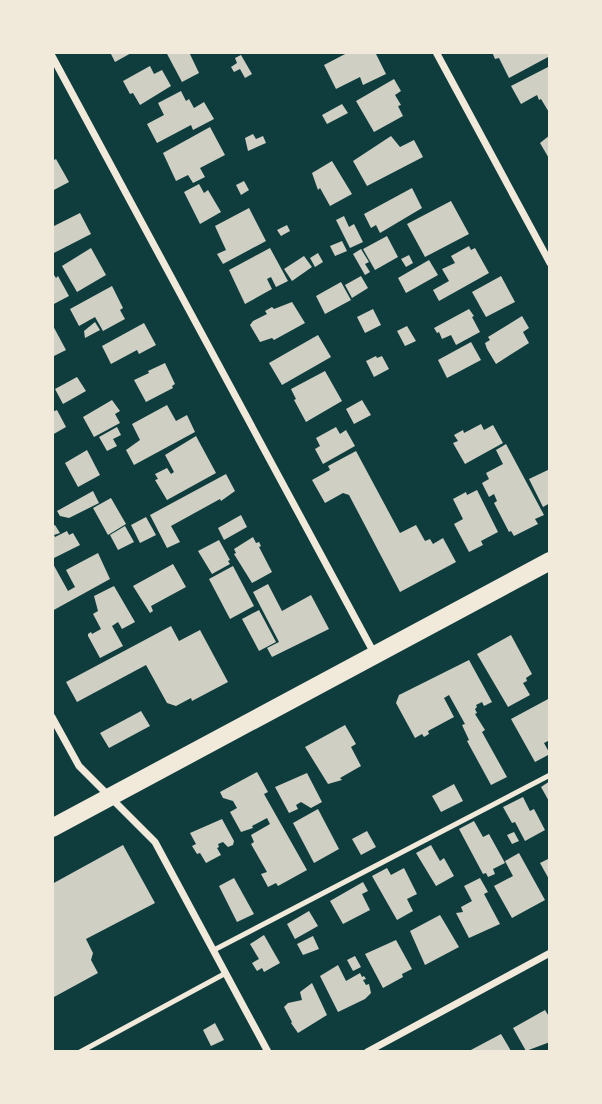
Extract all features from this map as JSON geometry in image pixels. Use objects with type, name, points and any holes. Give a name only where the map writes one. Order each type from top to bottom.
[{"type":"main road","points":[[52,828],[550,561]]},
{"type":"street","points":[[436,52],[550,263]]},
{"type":"street","points":[[52,56],[374,655]]},
{"type":"street","points":[[52,717],[79,766],[155,842],[268,1052]]},
{"type":"street","points":[[367,1052],[550,953]]},
{"type":"lane","points":[[214,950],[550,775]]},
{"type":"lane","points":[[80,1052],[226,973]]},
{"type":"building","points":[[110,52],[133,52],[115,62]]},
{"type":"building","points":[[166,52],[189,52],[199,73],[182,82]]},
{"type":"building","points":[[349,52],[375,52],[386,74],[363,85],[360,77],[336,89],[324,65]]},
{"type":"building","points":[[492,52],[550,52],[550,56],[509,78],[499,58],[495,59]]},
{"type":"building","points":[[241,55],[252,74],[245,78],[240,69],[234,72],[231,67],[237,63],[235,58]]},
{"type":"building","points":[[150,66],[154,74],[162,70],[171,86],[140,105],[123,81]]},
{"type":"building","points":[[550,66],[550,114],[537,95],[521,104],[511,86]]},
{"type":"building","points":[[394,79],[401,91],[395,95],[403,116],[374,132],[356,101]]},
{"type":"building","points":[[181,91],[186,101],[189,99],[194,108],[204,102],[214,119],[193,130],[191,125],[157,143],[147,124],[164,115],[158,103]]},
{"type":"building","points":[[342,104],[348,113],[327,124],[322,115]]},
{"type":"building","points":[[210,127],[225,155],[200,168],[205,177],[193,183],[188,175],[176,181],[163,153]]},
{"type":"building","points":[[253,134],[256,139],[263,136],[266,143],[248,151],[245,138]]},
{"type":"building","points":[[550,135],[550,160],[540,143]]},
{"type":"building","points":[[391,136],[400,147],[414,140],[423,157],[367,186],[353,161]]},
{"type":"building","points":[[56,159],[69,182],[52,191],[52,161]]},
{"type":"building","points":[[332,161],[352,194],[330,206],[320,188],[318,190],[312,173]]},
{"type":"building","points":[[244,181],[249,190],[241,195],[236,185]]},
{"type":"building","points":[[199,184],[204,193],[208,190],[221,212],[200,224],[184,192]]},
{"type":"building","points":[[412,188],[422,208],[380,233],[376,225],[371,228],[364,214]]},
{"type":"building","points":[[451,201],[469,234],[425,257],[407,224]]},
{"type":"building","points":[[249,208],[266,241],[223,264],[217,254],[226,250],[215,226]]},
{"type":"building","points":[[80,213],[91,234],[52,254],[52,227]]},
{"type":"building","points":[[344,216],[349,227],[354,224],[363,242],[350,248],[336,220]]},
{"type":"building","points":[[287,225],[290,231],[281,236],[277,230]]},
{"type":"building","points":[[387,236],[398,257],[375,270],[363,249]]},
{"type":"building","points":[[342,241],[347,251],[335,256],[330,246]]},
{"type":"building","points":[[469,246],[471,250],[475,248],[489,273],[439,301],[433,290],[449,281],[442,269],[455,263],[451,256]]},
{"type":"building","points":[[91,248],[106,275],[77,292],[62,266]]},
{"type":"building","points":[[270,248],[288,281],[276,287],[271,277],[267,279],[272,289],[245,304],[229,270]]},
{"type":"building","points":[[361,249],[369,262],[365,264],[370,272],[365,275],[353,254]]},
{"type":"building","points":[[318,253],[323,262],[315,267],[310,258]]},
{"type":"building","points":[[409,255],[413,263],[406,267],[401,259]]},
{"type":"building","points":[[304,256],[312,267],[292,281],[284,269]]},
{"type":"building","points":[[429,260],[438,275],[406,293],[398,278]]},
{"type":"building","points":[[52,272],[56,278],[58,276],[69,296],[52,305]]},
{"type":"building","points":[[361,276],[368,288],[352,298],[345,285]]},
{"type":"building","points":[[501,276],[515,302],[486,317],[472,292]]},
{"type":"building","points":[[341,282],[351,300],[325,314],[316,296]]},
{"type":"building","points":[[112,286],[123,308],[120,310],[125,319],[103,331],[95,317],[79,326],[70,309]]},
{"type":"building","points":[[292,302],[305,323],[274,340],[272,338],[260,342],[250,325],[253,321],[267,314],[265,311],[272,307],[274,309]]},
{"type":"building","points":[[373,309],[381,325],[365,333],[357,317]]},
{"type":"building","points":[[469,309],[480,332],[456,345],[451,335],[442,339],[434,328]]},
{"type":"building","points":[[522,316],[529,328],[523,332],[529,343],[496,364],[485,343],[490,340],[488,337]]},
{"type":"building","points":[[95,322],[100,330],[85,338],[84,331]]},
{"type":"building","points":[[144,323],[156,345],[139,354],[137,350],[111,364],[102,346]]},
{"type":"building","points":[[52,324],[66,350],[52,357]]},
{"type":"building","points":[[407,326],[416,341],[405,346],[397,331]]},
{"type":"building","points":[[318,335],[331,357],[282,385],[269,363]]},
{"type":"building","points":[[471,342],[481,360],[447,378],[438,360]]},
{"type":"building","points":[[382,356],[389,369],[374,377],[366,361]]},
{"type":"building","points":[[165,363],[175,384],[173,388],[146,402],[134,380]]},
{"type":"building","points":[[325,371],[342,401],[306,422],[291,389]]},
{"type":"building","points":[[77,377],[86,391],[63,404],[55,389]]},
{"type":"building","points":[[112,400],[120,411],[115,414],[120,423],[94,437],[83,417]]},
{"type":"building","points":[[362,400],[371,415],[354,424],[346,409]]},
{"type":"building","points":[[167,405],[176,421],[187,415],[195,432],[134,465],[126,450],[140,440],[132,424]]},
{"type":"building","points":[[57,410],[66,427],[52,435],[52,412]]},
{"type":"building","points":[[481,424],[484,430],[493,425],[503,443],[465,464],[453,443],[458,441],[454,435]]},
{"type":"building","points":[[117,427],[121,435],[113,439],[117,446],[107,451],[99,437]]},
{"type":"building","points":[[336,427],[340,434],[346,430],[355,446],[323,464],[315,449],[320,446],[316,438]]},
{"type":"building","points":[[196,436],[216,473],[167,500],[155,480],[158,479],[155,474],[167,468],[171,474],[174,472],[165,455]]},
{"type":"building","points":[[506,444],[544,515],[535,519],[538,524],[514,536],[509,532],[494,503],[497,501],[494,494],[489,497],[482,483],[489,479],[486,473],[503,464],[496,450]]},
{"type":"building","points":[[87,450],[100,475],[78,487],[65,463]]},
{"type":"building","points":[[356,451],[400,533],[416,525],[425,541],[430,539],[433,544],[443,538],[456,562],[400,592],[349,495],[343,493],[325,503],[312,480],[330,470],[328,466]]},
{"type":"building","points":[[550,469],[550,503],[543,507],[529,479]]},
{"type":"building","points":[[226,474],[235,491],[171,526],[180,542],[167,548],[150,515]]},
{"type":"building","points":[[477,490],[498,532],[481,541],[483,545],[469,552],[454,524],[463,519],[453,499]]},
{"type":"building","points":[[93,491],[99,503],[69,518],[60,516],[57,511]]},
{"type":"building","points":[[111,498],[126,524],[108,535],[93,508]]},
{"type":"building","points":[[241,515],[247,527],[224,540],[218,528]]},
{"type":"building","points":[[146,517],[156,535],[140,543],[131,525]]},
{"type":"building","points":[[55,525],[60,533],[54,535],[55,537],[67,531],[69,535],[73,533],[80,545],[52,559],[52,526]]},
{"type":"building","points":[[125,526],[134,542],[118,550],[110,535]]},
{"type":"building","points":[[253,537],[256,543],[259,542],[272,572],[252,583],[234,554],[234,549]]},
{"type":"building","points":[[219,540],[230,564],[212,574],[198,551]]},
{"type":"building","points":[[98,553],[110,579],[52,611],[52,562],[68,591],[75,587],[66,570]]},
{"type":"building","points":[[173,564],[186,587],[151,606],[153,611],[150,613],[133,586]]},
{"type":"building","points":[[233,566],[254,606],[230,619],[209,579]]},
{"type":"building","points":[[268,584],[282,611],[311,595],[329,629],[272,657],[267,648],[279,642],[253,592]]},
{"type":"building","points":[[114,586],[135,622],[122,629],[118,622],[112,626],[123,646],[100,658],[88,636],[101,629],[93,614],[98,611],[94,596]]},
{"type":"building","points":[[259,610],[276,642],[259,651],[242,619]]},
{"type":"building","points":[[171,626],[179,641],[200,630],[228,682],[192,701],[191,698],[176,706],[167,703],[146,665],[77,702],[66,682]]},
{"type":"building","points":[[511,635],[532,674],[523,683],[530,695],[508,707],[477,654]]},
{"type":"building","points":[[469,660],[492,702],[484,706],[482,702],[476,705],[475,714],[507,777],[491,785],[467,741],[469,740],[462,725],[465,724],[449,695],[444,698],[454,717],[428,731],[429,734],[424,737],[422,734],[415,738],[396,703],[399,695]]},
{"type":"building","points":[[550,698],[550,740],[544,743],[550,754],[535,762],[511,719]]},
{"type":"building","points":[[141,711],[150,726],[109,748],[100,733]]},
{"type":"building","points":[[345,725],[356,744],[351,747],[361,766],[340,778],[342,780],[328,784],[305,747]]},
{"type":"building","points":[[257,772],[268,792],[264,794],[307,870],[278,886],[276,883],[268,887],[261,874],[267,872],[251,844],[254,842],[251,835],[270,824],[267,818],[252,826],[253,828],[241,832],[230,812],[237,808],[233,801],[223,798],[220,792]]},
{"type":"building","points":[[307,773],[322,802],[311,808],[301,802],[296,805],[298,809],[289,813],[275,787]]},
{"type":"building","points":[[550,781],[550,803],[541,787]]},
{"type":"building","points":[[454,784],[463,801],[441,812],[432,796]]},
{"type":"building","points":[[523,797],[530,811],[534,809],[545,830],[525,841],[503,807]]},
{"type":"building","points":[[318,809],[339,849],[314,863],[293,823]]},
{"type":"building","points":[[222,819],[234,841],[233,845],[228,847],[223,842],[218,844],[221,855],[206,863],[192,846],[196,844],[190,833]]},
{"type":"building","points":[[474,821],[483,837],[489,834],[505,863],[493,869],[495,874],[488,877],[486,873],[483,874],[459,829]]},
{"type":"building","points":[[367,831],[376,847],[361,855],[352,839]]},
{"type":"building","points":[[514,832],[519,841],[512,844],[507,835]]},
{"type":"building","points":[[123,845],[155,903],[86,939],[93,953],[91,960],[98,973],[54,997],[52,884]]},
{"type":"building","points":[[431,845],[440,861],[444,858],[454,876],[436,886],[416,853]]},
{"type":"building","points":[[519,853],[545,900],[512,918],[494,886],[513,876],[505,861]]},
{"type":"building","points":[[550,858],[550,881],[540,863]]},
{"type":"building","points":[[387,868],[391,875],[404,868],[417,894],[407,899],[413,911],[397,920],[372,876]]},
{"type":"building","points":[[234,878],[254,914],[237,922],[219,886]]},
{"type":"building","points":[[480,878],[488,892],[484,894],[500,924],[469,938],[456,913],[463,912],[461,907],[472,901],[464,886]]},
{"type":"building","points":[[363,882],[368,891],[362,894],[370,910],[343,924],[330,901]]},
{"type":"building","points":[[309,911],[318,926],[295,939],[287,924]]},
{"type":"building","points":[[440,915],[459,947],[425,965],[410,931]]},
{"type":"building","points":[[264,935],[280,963],[264,972],[262,968],[257,971],[252,963],[259,959],[250,944]]},
{"type":"building","points":[[313,936],[319,949],[303,955],[297,944]]},
{"type":"building","points":[[396,940],[412,969],[383,988],[365,954]]},
{"type":"building","points":[[355,956],[361,967],[353,971],[347,960]]},
{"type":"building","points":[[338,965],[346,981],[360,973],[364,976],[366,979],[363,980],[366,985],[369,984],[371,993],[365,999],[338,1012],[320,976]]},
{"type":"building","points":[[312,983],[327,1015],[298,1033],[284,1007],[288,1003],[302,1000],[300,992]]},
{"type":"building","points":[[545,1010],[550,1018],[550,1042],[526,1051],[513,1028]]},
{"type":"building","points":[[215,1023],[224,1040],[211,1046],[203,1030]]},
{"type":"building","points":[[501,1034],[511,1051],[469,1051]]}]
